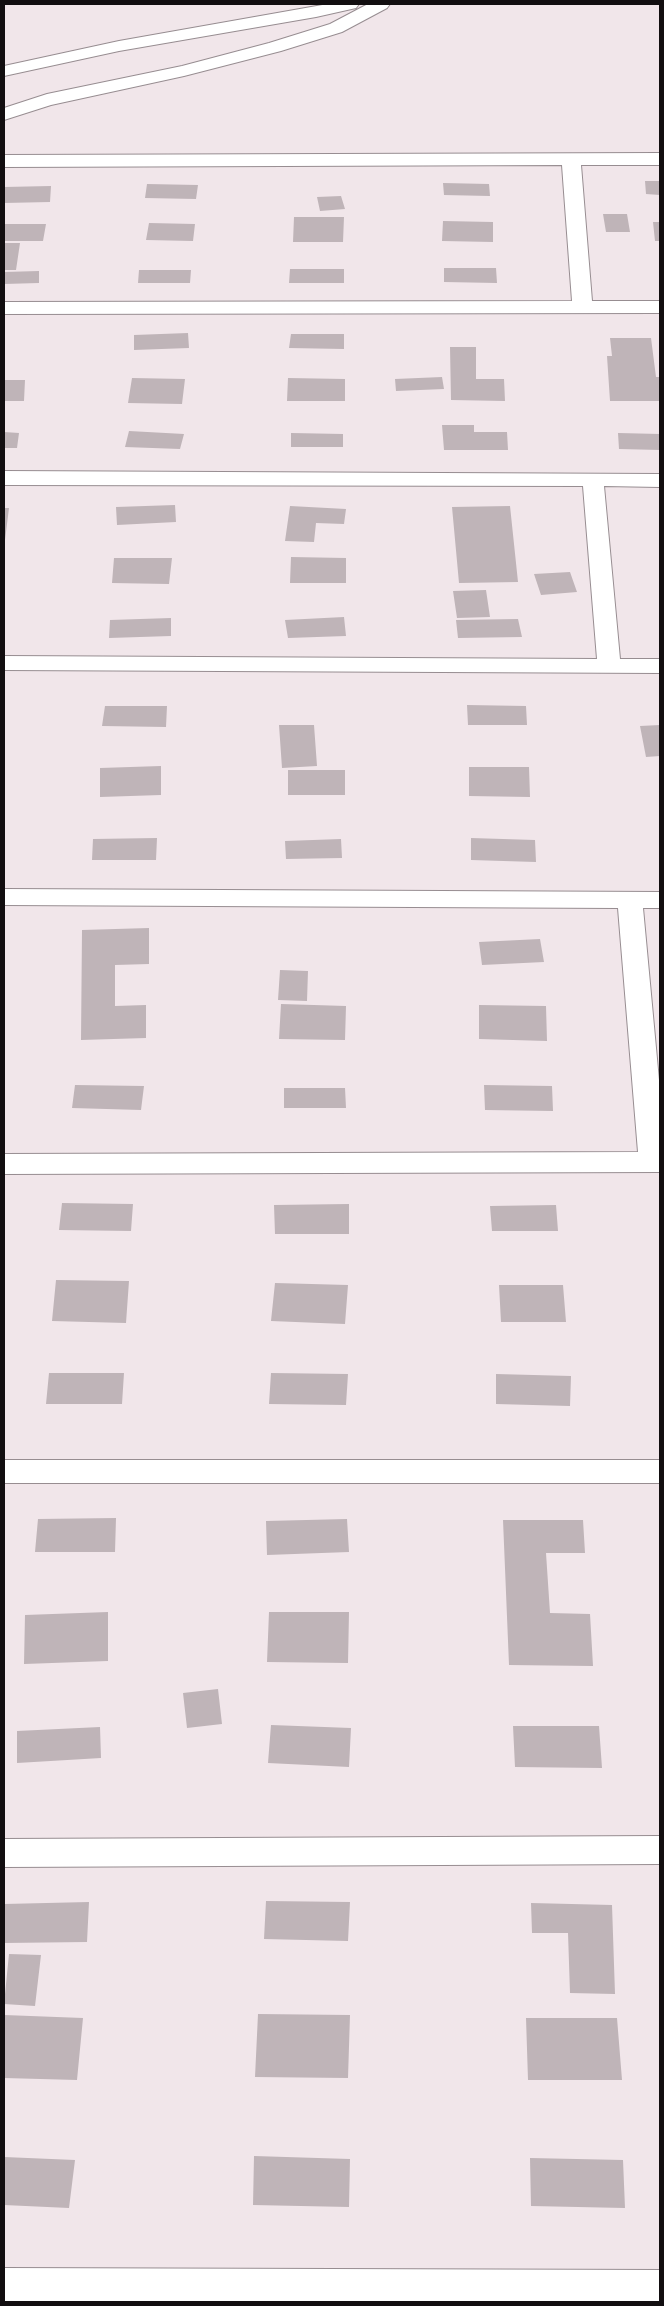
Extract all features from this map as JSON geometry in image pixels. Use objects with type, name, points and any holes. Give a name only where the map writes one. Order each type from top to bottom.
[{"type":"street","points":[[4,71],[119,46],[316,12],[350,4]]},
{"type":"street","points":[[4,114],[47,100],[184,71],[275,47],[336,28],[381,4]]},
{"type":"street","points":[[571,159],[582,306]]},
{"type":"street","points":[[4,162],[660,159]]},
{"type":"street","points":[[4,308],[660,307]]},
{"type":"street","points":[[4,478],[660,480]]},
{"type":"street","points":[[593,480],[609,666]]},
{"type":"street","points":[[4,662],[660,666]]},
{"type":"street","points":[[4,897],[660,900]]},
{"type":"street","points":[[4,1164],[657,1162],[630,900]]},
{"type":"street","points":[[4,1471],[660,1472]]},
{"type":"street","points":[[4,1853],[660,1850]]},
{"type":"street","points":[[4,2285],[660,2288]]},
{"type":"building","points":[[645,181],[660,181],[660,195],[646,194]]},
{"type":"building","points":[[443,183],[489,184],[490,196],[444,195]]},
{"type":"building","points":[[147,184],[198,185],[196,199],[145,198]]},
{"type":"building","points":[[51,186],[50,202],[4,203],[4,187]]},
{"type":"building","points":[[341,196],[345,209],[320,211],[317,197]]},
{"type":"building","points":[[603,214],[627,214],[630,232],[606,232]]},
{"type":"building","points":[[294,217],[344,217],[343,242],[293,242]]},
{"type":"building","points":[[443,221],[493,222],[493,242],[442,241]]},
{"type":"building","points":[[653,222],[660,222],[660,241],[655,241]]},
{"type":"building","points":[[149,223],[195,224],[193,241],[146,240]]},
{"type":"building","points":[[4,224],[46,224],[43,241],[4,241]]},
{"type":"building","points":[[4,243],[20,243],[16,270],[4,270]]},
{"type":"building","points":[[444,268],[496,268],[497,283],[444,282]]},
{"type":"building","points":[[290,269],[344,269],[344,283],[289,283]]},
{"type":"building","points":[[139,270],[191,270],[190,283],[138,283]]},
{"type":"building","points":[[39,271],[39,283],[4,284],[4,272]]},
{"type":"building","points":[[188,333],[189,348],[134,350],[134,335]]},
{"type":"building","points":[[291,334],[344,334],[344,349],[289,348]]},
{"type":"building","points":[[610,338],[651,338],[656,377],[660,377],[660,401],[610,401],[607,356],[612,356]]},
{"type":"building","points":[[450,347],[476,347],[476,379],[504,379],[505,401],[451,400]]},
{"type":"building","points":[[442,377],[444,389],[396,391],[395,379]]},
{"type":"building","points":[[132,378],[185,379],[182,404],[128,403]]},
{"type":"building","points":[[288,378],[345,379],[345,401],[287,401]]},
{"type":"building","points":[[4,380],[25,380],[24,401],[4,401]]},
{"type":"building","points":[[442,425],[474,425],[474,432],[507,432],[508,450],[444,450]]},
{"type":"building","points":[[129,431],[184,434],[180,449],[125,447]]},
{"type":"building","points":[[4,432],[19,433],[17,448],[4,448]]},
{"type":"building","points":[[291,433],[343,434],[343,447],[291,447]]},
{"type":"building","points":[[618,433],[660,434],[660,450],[619,449]]},
{"type":"building","points":[[175,505],[176,522],[117,525],[116,507]]},
{"type":"building","points":[[290,506],[346,509],[344,524],[316,523],[314,542],[285,541]]},
{"type":"building","points":[[510,506],[518,582],[459,583],[452,507]]},
{"type":"building","points":[[4,508],[9,508],[5,540],[4,540]]},
{"type":"building","points":[[291,557],[346,558],[346,583],[290,583]]},
{"type":"building","points":[[114,558],[172,558],[169,584],[112,583]]},
{"type":"building","points":[[570,572],[577,592],[541,595],[534,574]]},
{"type":"building","points":[[486,590],[490,617],[457,618],[453,591]]},
{"type":"building","points":[[344,617],[346,636],[288,638],[285,620]]},
{"type":"building","points":[[171,618],[171,636],[109,638],[110,620]]},
{"type":"building","points":[[518,619],[522,637],[458,638],[456,620]]},
{"type":"building","points":[[467,705],[526,706],[527,725],[468,725]]},
{"type":"building","points":[[105,706],[167,706],[166,727],[102,726]]},
{"type":"building","points":[[279,725],[314,725],[317,766],[282,768]]},
{"type":"building","points":[[660,725],[660,756],[646,757],[640,726]]},
{"type":"building","points":[[161,766],[161,795],[100,797],[100,768]]},
{"type":"building","points":[[469,767],[529,767],[530,797],[469,796]]},
{"type":"building","points":[[288,770],[345,770],[345,795],[288,795]]},
{"type":"building","points":[[157,838],[156,860],[92,860],[93,839]]},
{"type":"building","points":[[471,838],[535,840],[536,862],[471,860]]},
{"type":"building","points":[[341,839],[342,858],[286,859],[285,841]]},
{"type":"building","points":[[149,928],[149,964],[115,965],[115,1006],[146,1005],[146,1038],[81,1040],[82,930]]},
{"type":"building","points":[[540,939],[544,962],[482,965],[479,942]]},
{"type":"building","points":[[280,970],[308,971],[307,1001],[278,1000]]},
{"type":"building","points":[[281,1004],[346,1006],[345,1040],[279,1039]]},
{"type":"building","points":[[479,1005],[546,1006],[547,1041],[479,1039]]},
{"type":"building","points":[[75,1085],[144,1086],[141,1110],[72,1108]]},
{"type":"building","points":[[484,1085],[552,1086],[553,1111],[485,1110]]},
{"type":"building","points":[[284,1088],[345,1088],[346,1108],[284,1108]]},
{"type":"building","points":[[62,1203],[133,1204],[131,1231],[59,1230]]},
{"type":"building","points":[[349,1204],[349,1234],[275,1234],[274,1205]]},
{"type":"building","points":[[556,1205],[558,1231],[492,1231],[490,1206]]},
{"type":"building","points":[[56,1280],[129,1281],[126,1323],[52,1321]]},
{"type":"building","points":[[275,1283],[348,1285],[345,1324],[271,1321]]},
{"type":"building","points":[[499,1285],[563,1285],[566,1322],[501,1322]]},
{"type":"building","points":[[49,1373],[124,1373],[122,1404],[46,1404]]},
{"type":"building","points":[[271,1373],[348,1374],[346,1405],[269,1404]]},
{"type":"building","points":[[496,1374],[571,1376],[570,1406],[496,1404]]},
{"type":"building","points":[[116,1518],[115,1552],[35,1552],[38,1519]]},
{"type":"building","points":[[347,1519],[349,1552],[267,1555],[266,1521]]},
{"type":"building","points":[[503,1520],[583,1520],[585,1553],[546,1553],[550,1613],[590,1614],[593,1666],[509,1665]]},
{"type":"building","points":[[108,1612],[108,1661],[24,1664],[25,1615]]},
{"type":"building","points":[[269,1612],[349,1612],[348,1663],[267,1662]]},
{"type":"building","points":[[218,1689],[222,1724],[187,1728],[183,1693]]},
{"type":"building","points":[[271,1725],[351,1728],[349,1767],[268,1763]]},
{"type":"building","points":[[513,1726],[599,1726],[602,1768],[515,1767]]},
{"type":"building","points":[[100,1727],[101,1758],[17,1763],[17,1731]]},
{"type":"building","points":[[266,1901],[350,1902],[348,1941],[264,1939]]},
{"type":"building","points":[[89,1902],[87,1942],[4,1943],[4,1904]]},
{"type":"building","points":[[531,1903],[612,1905],[615,1994],[570,1993],[568,1933],[532,1933]]},
{"type":"building","points":[[9,1954],[41,1955],[35,2006],[4,2004]]},
{"type":"building","points":[[258,2014],[350,2015],[348,2078],[255,2077]]},
{"type":"building","points":[[4,2015],[83,2018],[77,2080],[4,2078]]},
{"type":"building","points":[[526,2018],[617,2018],[622,2080],[528,2080]]},
{"type":"building","points":[[254,2156],[350,2159],[349,2207],[253,2205]]},
{"type":"building","points":[[4,2157],[75,2160],[69,2208],[4,2205]]},
{"type":"building","points":[[530,2158],[623,2160],[625,2208],[531,2206]]}]
